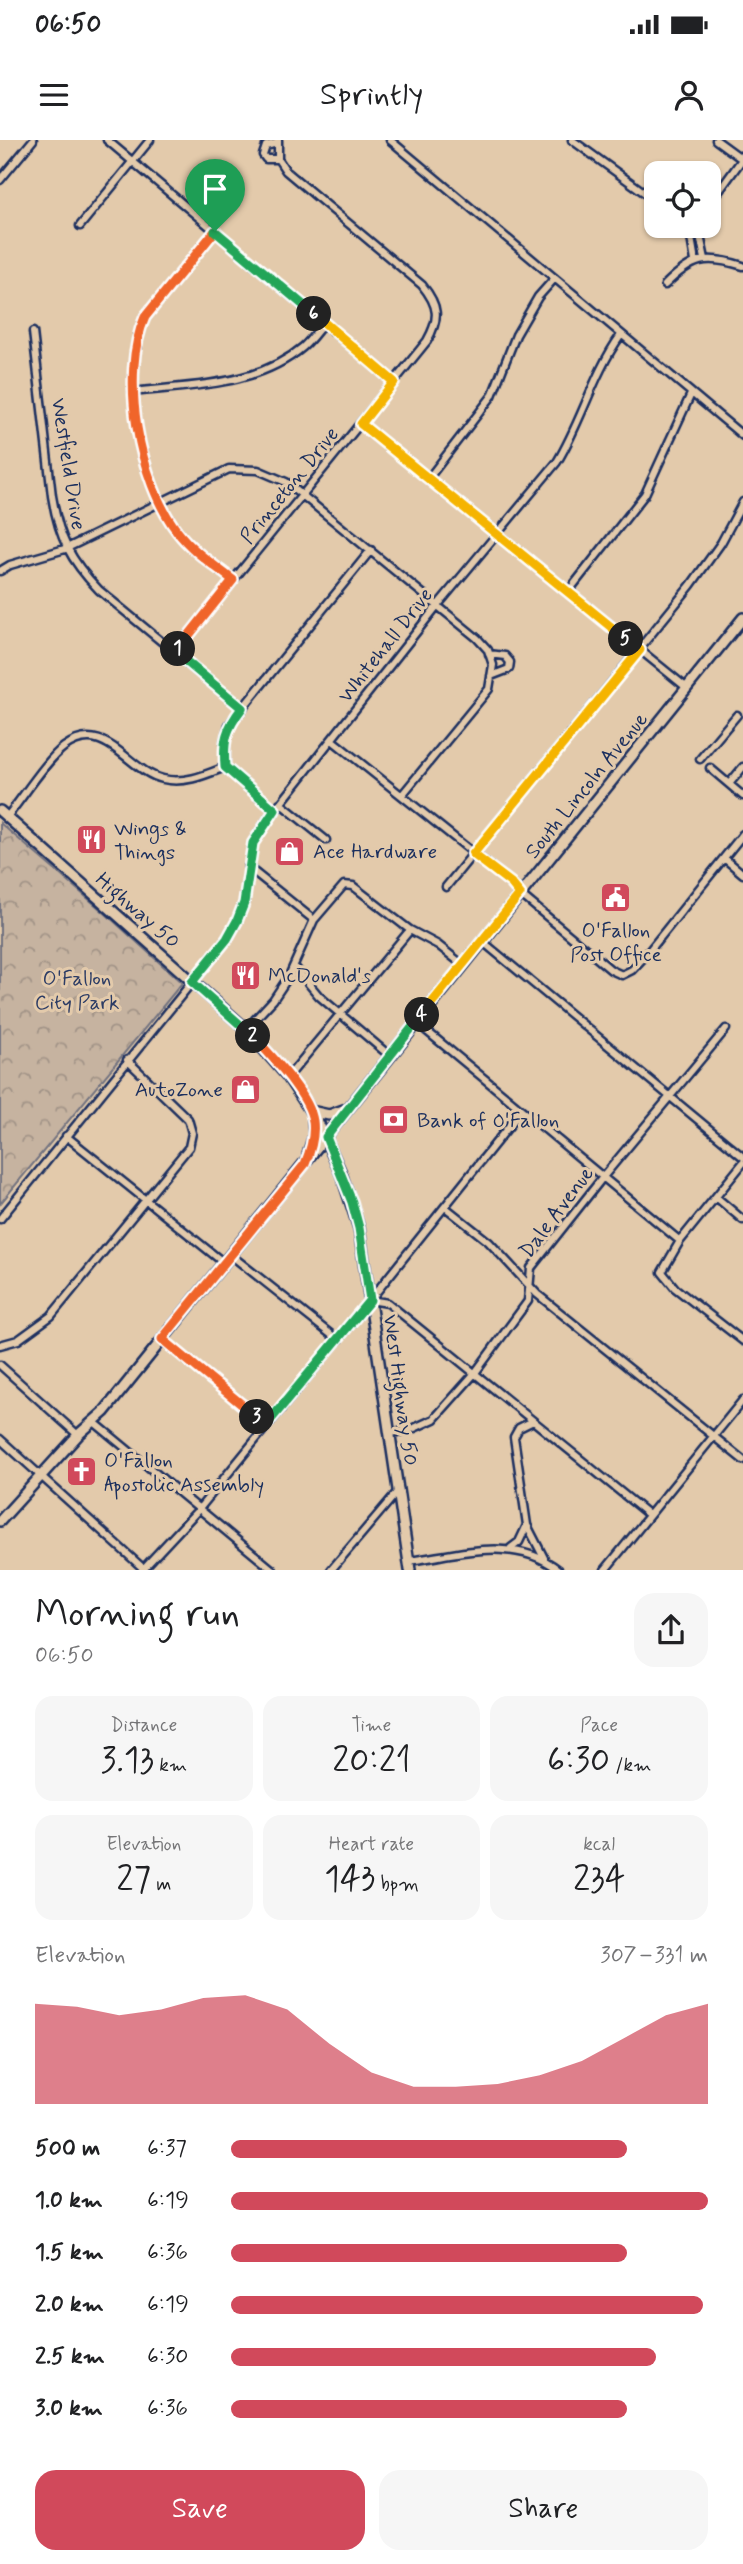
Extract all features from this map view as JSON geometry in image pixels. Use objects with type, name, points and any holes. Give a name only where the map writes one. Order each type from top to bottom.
[{"type":"main road","name":"South Lincoln Avenue","points":[[0,1521],[78,1435],[94,1422],[232,1256],[416,1023],[743,620]]},
{"type":"main road","name":"Highway 50","points":[[3,815],[246,1030],[288,1077],[326,1137]]},
{"type":"main road","points":[[305,1164],[314,1135],[311,1111],[329,1115],[349,1108]]},
{"type":"main road","name":"West Highway 50","points":[[326,1137],[352,1202],[359,1228],[410,1566]]},
{"type":"street","points":[[0,180],[33,140]]},
{"type":"street","points":[[107,140],[394,382]]},
{"type":"street","points":[[80,226],[150,140]]},
{"type":"street","points":[[390,140],[743,436]]},
{"type":"street","points":[[572,140],[644,192]]},
{"type":"street","points":[[716,140],[743,158],[721,188]]},
{"type":"street","name":"Princeton Drive","points":[[175,652],[361,424],[427,341],[435,327],[436,312],[431,296],[422,285],[286,171],[278,159],[277,142],[266,146],[263,155],[266,159],[278,159]]},
{"type":"street","points":[[215,231],[145,317],[135,344],[132,392],[144,462],[158,502],[187,543],[233,580]]},
{"type":"street","points":[[691,238],[695,261]]},
{"type":"street","points":[[701,238],[705,259]]},
{"type":"street","points":[[665,285],[695,261],[726,261],[743,266]]},
{"type":"street","points":[[428,479],[481,414],[492,396],[522,325],[538,297],[554,279]]},
{"type":"street","points":[[132,392],[232,381],[256,375],[281,363],[304,346],[324,323]]},
{"type":"street","name":"Westfield Drive","points":[[33,332],[52,496],[65,549],[99,590],[242,708]]},
{"type":"street","name":"Whitehall Drive","points":[[0,1219],[227,939],[244,903],[253,843],[278,807],[437,606],[557,462],[572,438],[606,356],[621,335]]},
{"type":"street","points":[[569,592],[645,495],[691,394]]},
{"type":"street","points":[[361,424],[687,688]]},
{"type":"street","points":[[0,571],[10,565],[65,549],[218,473],[239,468],[268,472],[304,495],[371,550],[477,638],[489,654],[493,665],[489,689],[485,696],[402,795]]},
{"type":"street","points":[[446,887],[707,564],[743,502]]},
{"type":"street","points":[[225,767],[229,725],[371,550]]},
{"type":"street","points":[[489,654],[505,656],[510,662],[509,669],[491,676]]},
{"type":"street","points":[[700,759],[737,715]]},
{"type":"street","points":[[3,815],[60,751],[81,739],[93,738],[106,742],[141,769],[163,779],[192,779],[225,767]]},
{"type":"street","points":[[332,740],[511,883],[520,894],[611,970],[622,975],[636,966],[743,834]]},
{"type":"street","points":[[225,767],[326,840]]},
{"type":"street","points":[[729,784],[743,767]]},
{"type":"street","points":[[710,768],[743,796]]},
{"type":"street","points":[[724,858],[743,874]]},
{"type":"street","points":[[248,867],[314,920]]},
{"type":"street","points":[[246,1030],[273,1000],[294,966],[314,920],[344,885],[353,886],[410,930],[438,945],[463,965]]},
{"type":"street","points":[[288,1077],[410,930]]},
{"type":"street","points":[[482,941],[743,1157]]},
{"type":"street","points":[[294,966],[319,996],[390,1056]]},
{"type":"street","points":[[416,1023],[680,1241]]},
{"type":"street","name":"Dale Avenue","points":[[390,1433],[410,1430],[435,1419],[475,1373],[528,1301],[531,1268],[726,1029]]},
{"type":"street","points":[[0,1345],[18,1340],[51,1316],[189,1147],[192,1133],[188,1119],[127,1060]]},
{"type":"street","points":[[0,1439],[144,1570],[199,1509],[338,1340],[522,1110]]},
{"type":"street","points":[[66,1136],[224,1263]]},
{"type":"street","points":[[743,1163],[663,1266],[664,1276],[674,1288],[743,1341]]},
{"type":"street","points":[[716,1198],[743,1220]]},
{"type":"street","points":[[445,1207],[489,1242],[537,1294],[743,1460]]},
{"type":"street","points":[[232,1256],[338,1340]]},
{"type":"street","points":[[370,1300],[388,1303],[649,1516]]},
{"type":"street","points":[[162,1339],[267,1424]]},
{"type":"street","points":[[0,1365],[78,1435]]},
{"type":"street","points":[[605,1570],[743,1400]]},
{"type":"street","points":[[533,1421],[519,1428],[514,1437],[527,1525],[544,1558]]},
{"type":"street","points":[[94,1422],[273,1570]]},
{"type":"street","points":[[331,1570],[398,1491]]},
{"type":"street","points":[[410,1566],[511,1548],[519,1542],[527,1525]]},
{"type":"street","points":[[511,1548],[544,1558],[559,1570]]},
{"type":"green space","name":"O'Fallon City Park","points":[[0,823],[182,983],[0,1204]]},
{"type":"place","name":"Wings & Things","points":[[91,840]]},
{"type":"place","name":"Ace Hardware","points":[[290,851]]},
{"type":"place","name":"O'Fallon Post Office","points":[[616,898]]},
{"type":"place","name":"McDonald's","points":[[245,975]]},
{"type":"place","name":"AutoZone","points":[[246,1089]]},
{"type":"place","name":"Bank of O'Fallon","points":[[394,1120]]},
{"type":"place","name":"O'Fallon Apostolic Assembly","points":[[81,1472]]},
{"type":"route","points":[[215,231],[394,382],[361,424],[640,650],[473,854],[511,883],[520,894],[326,1137],[352,1202],[359,1228],[370,1300],[267,1424],[162,1339],[305,1164],[314,1135],[311,1111],[288,1077],[246,1030],[192,982],[227,939],[237,921],[244,903],[253,843],[275,810],[225,767],[225,740],[229,725],[242,708],[175,652],[233,580],[187,543],[158,502],[144,462],[132,392],[132,365],[137,334],[145,317],[215,231]]}]
